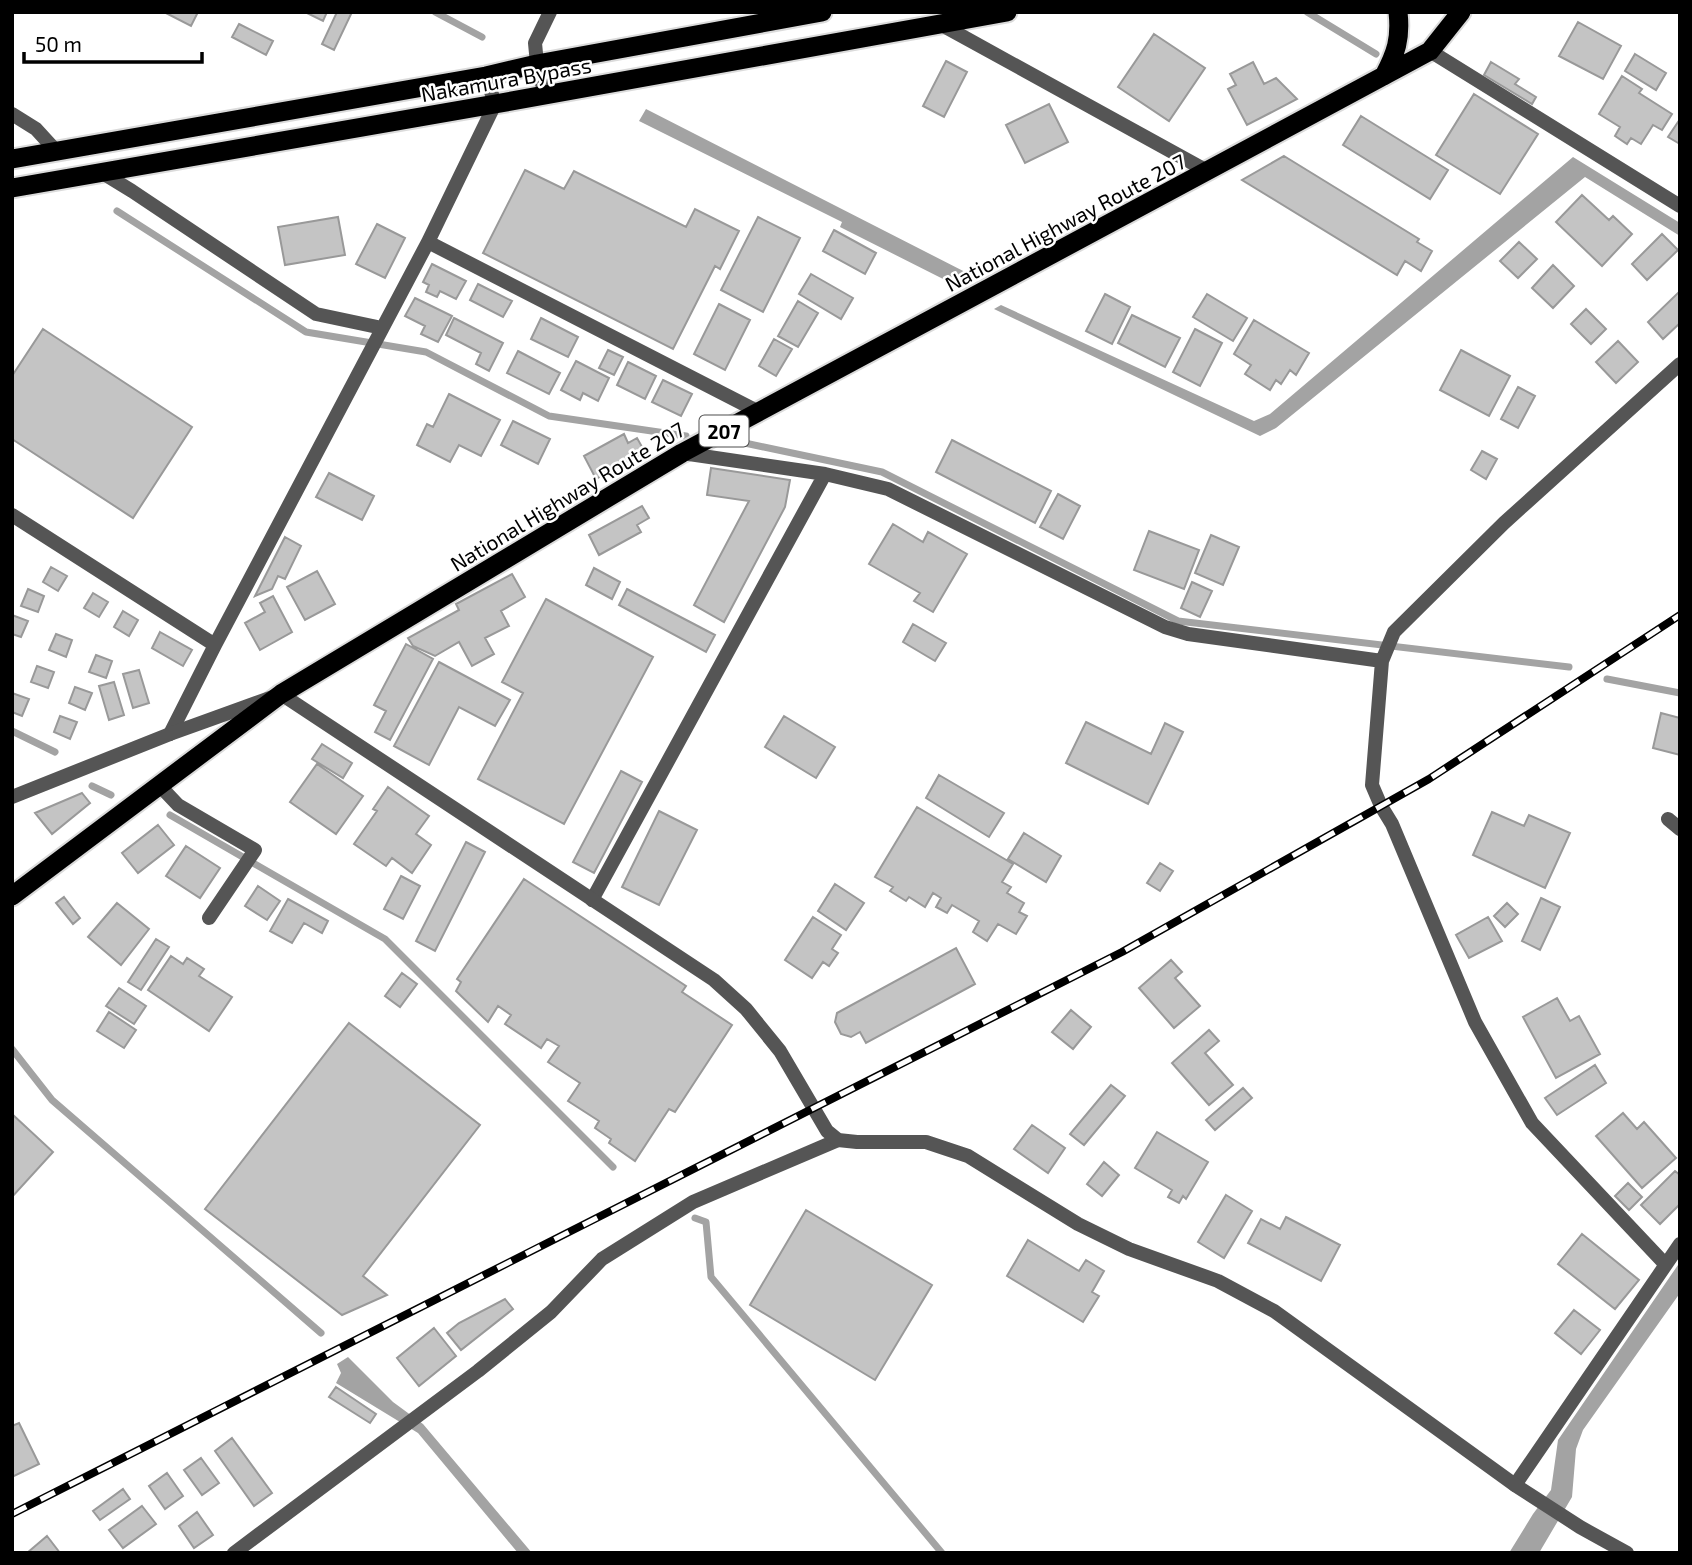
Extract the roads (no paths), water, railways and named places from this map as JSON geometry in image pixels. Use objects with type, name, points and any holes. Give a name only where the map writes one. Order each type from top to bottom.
[{"type":"highway","name":"Nakamura Bypass","points":[[12,159],[486,76],[537,64],[822,12]]},
{"type":"highway","name":"Nakamura Bypass","points":[[12,188],[1007,12]]},
{"type":"highway","points":[[1384,76],[1397,51],[1400,27],[1398,12]]},
{"type":"highway","name":"National Highway Route 207","points":[[12,896],[281,694],[682,453],[1430,51],[1461,12]]},
{"type":"street","points":[[545,95],[535,43],[550,12]]},
{"type":"street","points":[[942,25],[1207,171]]},
{"type":"street","points":[[1430,51],[1680,206]]},
{"type":"street","points":[[170,734],[428,242],[495,104],[486,76]]},
{"type":"street","points":[[12,114],[36,129],[57,152]]},
{"type":"street","points":[[101,172],[316,314],[379,332]]},
{"type":"street","points":[[428,242],[759,412]]},
{"type":"street","points":[[1665,1264],[1532,1123],[1475,1022],[1392,824],[1372,785],[1384,657],[1394,632],[1504,523],[1680,363]]},
{"type":"street","points":[[682,453],[825,474],[888,489],[1165,628],[1188,634],[1384,657]]},
{"type":"street","points":[[592,900],[825,474]]},
{"type":"street","points":[[12,515],[215,645]]},
{"type":"street","points":[[12,797],[170,734],[281,694],[714,981],[746,1009],[780,1051],[827,1130],[838,1140]]},
{"type":"street","points":[[160,786],[178,806],[255,850],[209,918]]},
{"type":"street","points":[[1668,819],[1680,829]]},
{"type":"street","points":[[234,1553],[478,1371],[551,1312],[602,1259],[693,1202],[838,1140],[926,1142],[968,1156],[1088,1229],[1129,1250],[1218,1281],[1274,1311],[1515,1485],[1627,1553]]},
{"type":"street","points":[[1515,1485],[1680,1244]]},
{"type":"waterway","points":[[435,12],[482,37]]},
{"type":"waterway","points":[[1307,12],[1376,54]]},
{"type":"waterway","points":[[117,211],[306,332],[426,352],[549,416],[686,436]]},
{"type":"waterway","points":[[740,442],[882,472],[1178,621],[1569,667]]},
{"type":"waterway","points":[[1607,679],[1680,693]]},
{"type":"waterway","points":[[12,731],[55,752]]},
{"type":"waterway","points":[[92,786],[111,795]]},
{"type":"waterway","points":[[170,815],[385,939],[613,1167]]},
{"type":"waterway","points":[[12,1049],[52,1100],[321,1333]]},
{"type":"waterway","points":[[695,1218],[706,1222],[711,1277],[942,1553]]},
{"type":"railway","points":[[12,1514],[1122,952],[1429,779],[1680,615]]}]
